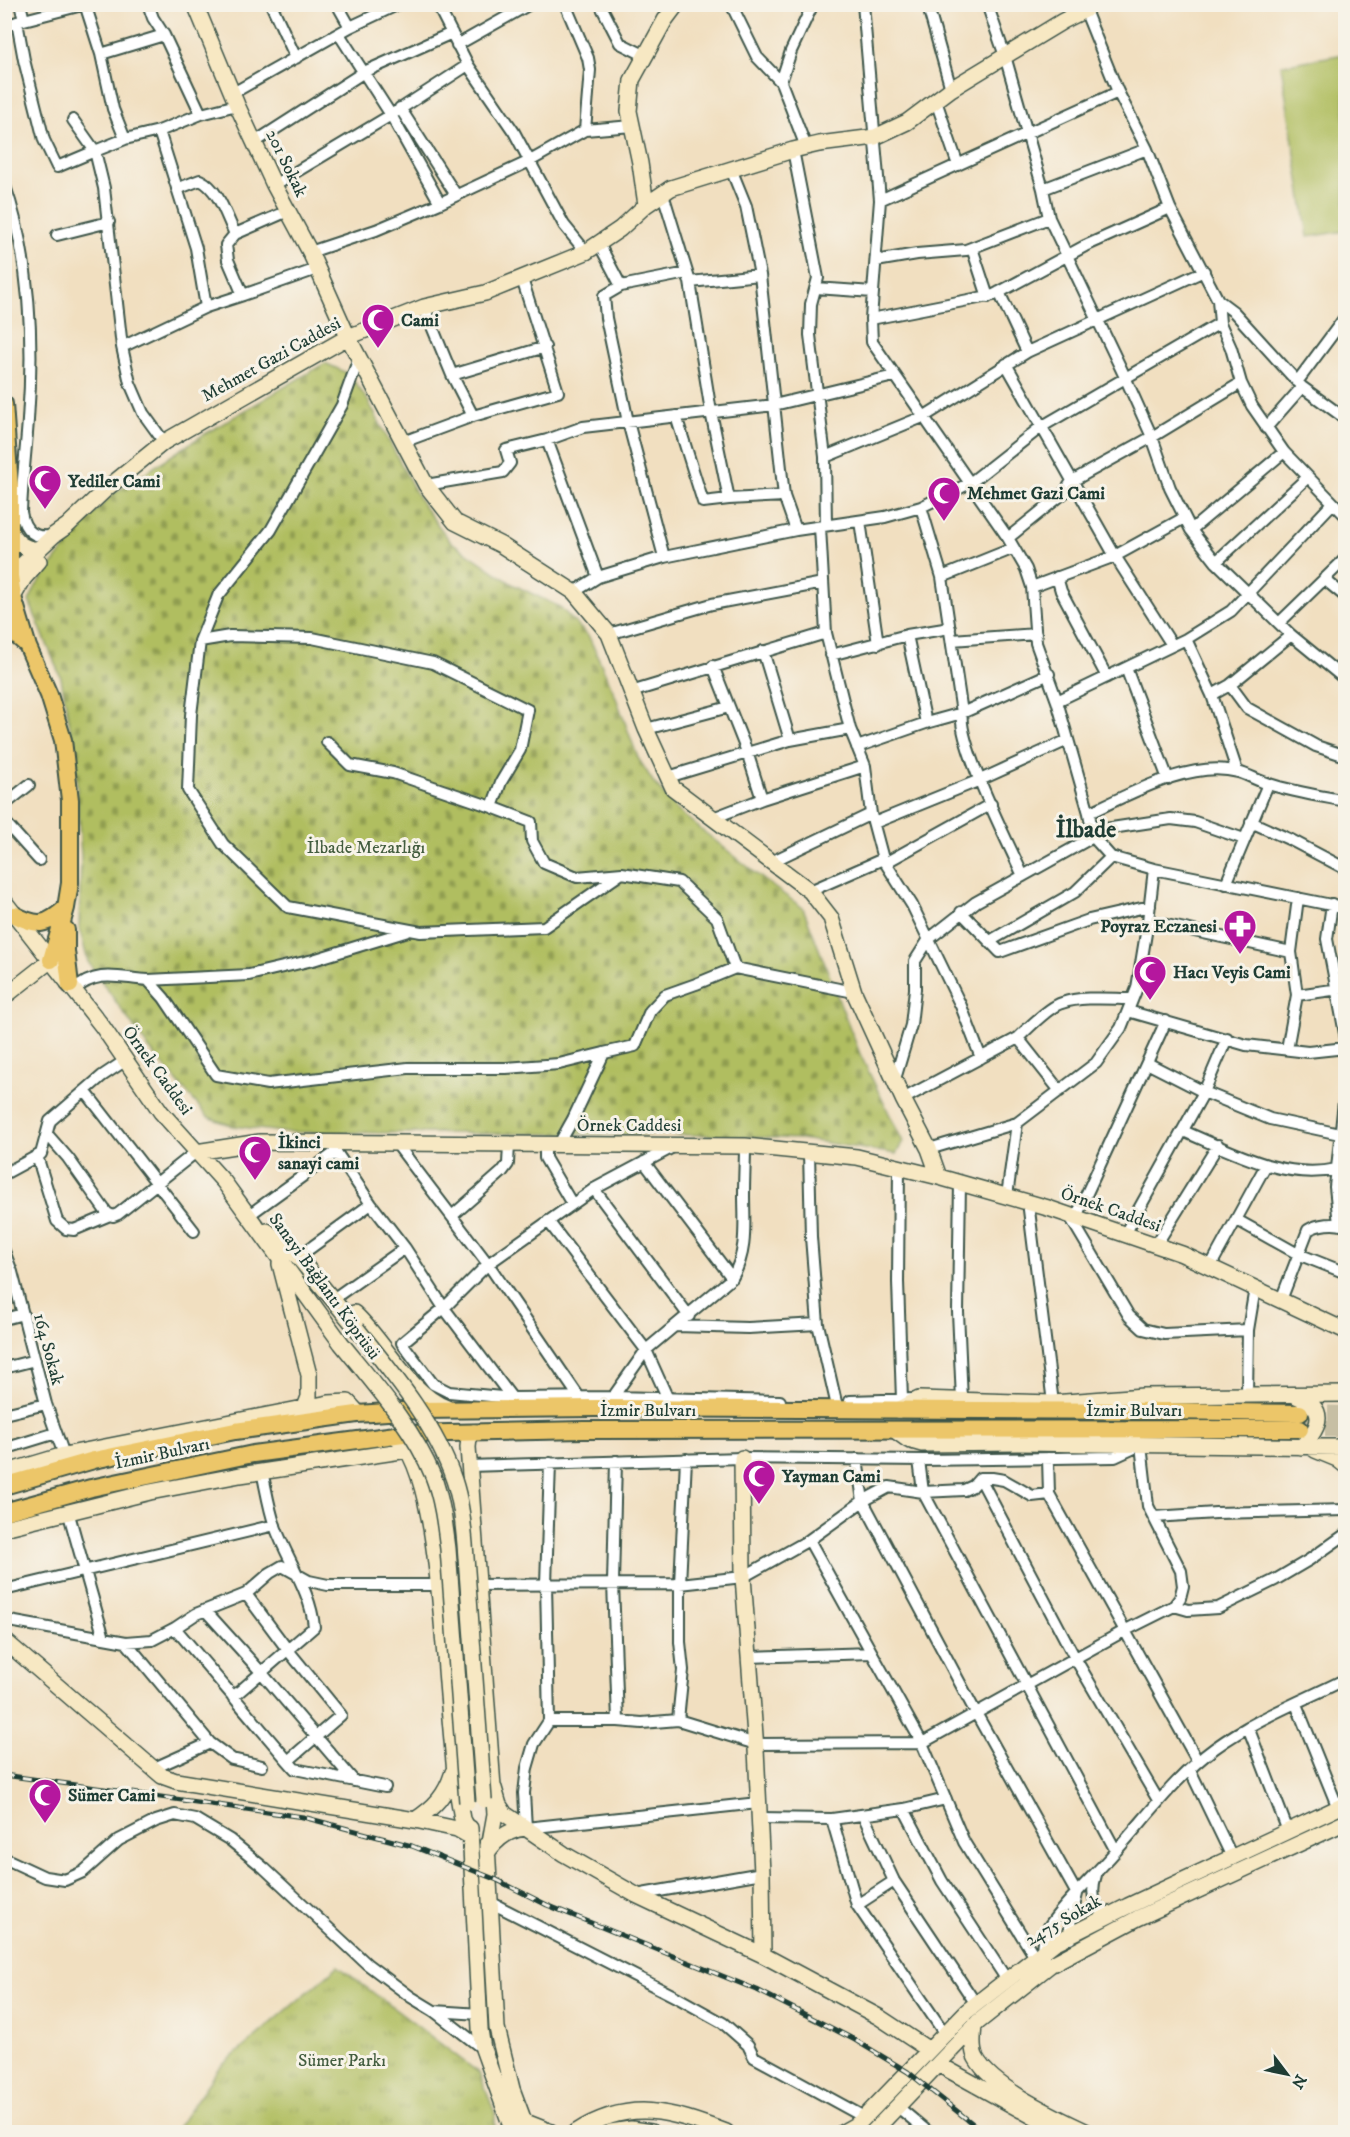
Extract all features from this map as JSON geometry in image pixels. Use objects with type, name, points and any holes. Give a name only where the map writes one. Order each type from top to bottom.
[{"type":"main road","name":"201 Sokak","points":[[195,4],[274,184],[310,252],[348,337],[426,485],[455,522],[501,545],[574,592],[609,634],[646,729],[673,788],[810,891],[831,918],[854,992],[903,1099],[929,1149],[939,1177]]},
{"type":"main road","points":[[645,205],[640,163],[629,111],[632,80],[665,20],[677,4]]},
{"type":"main road","name":"Mehmet Gazi Caddesi","points":[[7,579],[106,489],[164,442],[348,337],[424,307],[485,293],[586,252],[598,242],[620,230],[645,205],[671,188],[799,149],[874,137],[907,122],[951,89],[1078,9]]},
{"type":"main road","points":[[4,404],[11,533],[7,579],[28,647],[49,695],[63,740],[71,828],[70,882],[66,908],[51,960],[4,997]]},
{"type":"main road","name":"Mehmet Gazi Caddesi","points":[[13,597],[24,578],[58,541],[67,526]]},
{"type":"main road","points":[[11,533],[16,541],[25,547],[35,550],[39,548]]},
{"type":"main road","points":[[4,625],[28,647]]},
{"type":"main road","points":[[10,908],[32,923],[39,924],[47,922],[66,908]]},
{"type":"main road","name":"Örnek Caddesi","points":[[10,908],[126,1060],[162,1112],[196,1152],[260,1142],[336,1148],[396,1143],[552,1144],[745,1146],[857,1157],[1028,1202],[1182,1254],[1345,1331]]},
{"type":"main road","points":[[66,908],[66,951],[72,988]]},
{"type":"main road","points":[[196,1152],[224,1182],[249,1216]]},
{"type":"main road","name":"Sanayi Bağlantı Köprüsü","points":[[249,1216],[408,1431],[434,1479],[444,1517],[448,1549],[471,1837],[483,2049],[501,2100]]},
{"type":"main road","name":"Sanayi Bağlantı Köprüsü","points":[[249,1216],[298,1257],[357,1329],[420,1413],[443,1452],[454,1481],[463,1515],[488,1853]]},
{"type":"main road","points":[[4,1473],[64,1455],[302,1414],[309,1397],[309,1375],[278,1255]]},
{"type":"main road","points":[[335,1302],[354,1312],[362,1320],[424,1395],[438,1405],[447,1408]]},
{"type":"main road","points":[[900,1405],[919,1399],[1053,1403],[1143,1396],[1343,1394]]},
{"type":"main road","points":[[1294,1395],[1310,1403],[1319,1419],[1316,1430],[1304,1447]]},
{"type":"main road","name":"İzmir Bulvarı","points":[[4,1486],[94,1460],[235,1431],[302,1414],[359,1414],[447,1408],[900,1405],[1300,1421],[894,1430],[596,1430],[394,1435],[253,1454],[91,1488],[4,1512]]},
{"type":"main road","points":[[894,1430],[908,1440],[922,1444],[1346,1447]]},
{"type":"main road","points":[[474,1432],[468,1443],[487,1726],[494,1788],[495,1822],[488,1853],[497,2028],[521,2129]]},
{"type":"main road","points":[[394,1435],[408,1450],[428,1512],[436,1554],[454,1768],[460,1812],[471,1837]]},
{"type":"main road","points":[[1304,1447],[1337,1459],[1346,1466]]},
{"type":"main road","points":[[4,1528],[150,1492],[262,1471],[408,1450]]},
{"type":"main road","points":[[742,1458],[743,1577],[756,1744],[763,1956]]},
{"type":"main road","points":[[4,1640],[162,1776],[176,1781],[415,1820],[457,1829],[471,1837]]},
{"type":"main road","points":[[415,1820],[441,1800],[454,1768]]},
{"type":"main road","points":[[494,1788],[503,1811],[564,1854],[636,1895],[763,1956],[879,2016],[929,2050]]},
{"type":"main road","name":"2475 Sokak","points":[[843,2133],[864,2117],[976,2004],[1007,1980],[1042,1958],[1069,1935],[1342,1806]]},
{"type":"main road","name":"2475 Sokak","points":[[873,2133],[974,2026],[1015,1990],[1042,1958],[1075,1950],[1138,1918],[1346,1822]]},
{"type":"main road","points":[[488,1853],[494,1844],[508,1833],[526,1828]]},
{"type":"main road","points":[[974,2026],[972,2041],[975,2057],[983,2068],[1028,2102],[1087,2133]]},
{"type":"main road","points":[[938,2064],[1061,2133]]},
{"type":"main road","points":[[501,2100],[521,2129],[551,2133]]},
{"type":"main road","points":[[501,2100],[505,2133]]},
{"type":"main road","points":[[574,2132],[615,2115],[652,2110],[672,2113],[726,2133]]},
{"type":"main road","points":[[611,2133],[631,2129],[651,2132]]},
{"type":"street","points":[[20,4],[24,60],[44,140],[57,167],[125,139],[159,131],[235,99],[296,58],[350,27],[399,4]]},
{"type":"street","points":[[148,4],[201,114]]},
{"type":"street","points":[[271,4],[296,58]]},
{"type":"street","points":[[337,4],[350,27]]},
{"type":"street","points":[[437,4],[457,45],[514,132],[564,225],[586,252]]},
{"type":"street","points":[[457,45],[530,4]]},
{"type":"street","points":[[565,4],[588,58],[590,70],[585,130]]},
{"type":"street","points":[[600,4],[620,43],[644,56]]},
{"type":"street","points":[[731,4],[757,57],[781,82],[799,149],[818,278],[811,304],[810,335],[825,457],[823,583],[826,633],[831,655],[850,729],[865,766],[873,819],[884,861],[912,905],[929,939],[961,1006],[981,1058]]},
{"type":"street","points":[[781,82],[791,51],[813,4]]},
{"type":"street","points":[[863,4],[880,200],[871,319],[872,342],[1008,538],[1026,569],[1032,587],[1036,643],[1057,701],[1089,813],[1092,834],[1111,857],[1154,869],[1346,908]]},
{"type":"street","points":[[931,4],[930,14],[951,89]]},
{"type":"street","points":[[987,4],[1005,56],[1043,189],[1049,218],[1125,377],[1184,518],[1216,562],[1290,635],[1346,680]]},
{"type":"street","points":[[4,26],[85,5],[101,54],[113,109],[125,139]]},
{"type":"street","points":[[1078,9],[1147,149],[1170,208],[1218,300],[1220,323],[1231,348],[1241,383],[1252,406],[1284,452],[1346,516]]},
{"type":"street","points":[[255,142],[364,72],[452,33]]},
{"type":"street","points":[[339,34],[391,115],[440,203]]},
{"type":"street","points":[[101,54],[164,35]]},
{"type":"street","points":[[274,184],[391,115],[468,64]]},
{"type":"street","points":[[880,200],[1118,92]]},
{"type":"street","points":[[936,101],[958,165]]},
{"type":"street","points":[[400,108],[456,195]]},
{"type":"street","points":[[73,120],[95,151],[104,188],[123,347],[130,383],[143,413],[164,442]]},
{"type":"street","points":[[310,252],[376,230],[440,203],[530,161],[585,130],[632,126]]},
{"type":"street","points":[[159,131],[196,248],[206,307]]},
{"type":"street","points":[[1043,189],[1147,149]]},
{"type":"street","points":[[731,169],[746,206],[760,274],[784,496],[796,530]]},
{"type":"street","points":[[177,189],[200,180],[208,184],[216,194],[235,234]]},
{"type":"street","points":[[4,183],[16,219],[31,313],[28,420],[22,495],[23,522],[26,529],[37,536],[54,535]]},
{"type":"street","points":[[663,194],[688,278],[711,412],[729,499]]},
{"type":"street","points":[[871,319],[993,295],[1085,246],[1170,208]]},
{"type":"street","points":[[243,295],[228,260],[225,245],[235,234],[288,211]]},
{"type":"street","points":[[876,261],[972,248],[1049,218]]},
{"type":"street","points":[[57,235],[109,222]]},
{"type":"street","points":[[598,242],[621,286]]},
{"type":"street","points":[[972,248],[993,295],[1027,352]]},
{"type":"street","points":[[123,347],[206,307],[317,269]]},
{"type":"street","points":[[825,457],[925,416],[1027,352],[1204,271]]},
{"type":"street","points":[[664,557],[628,422],[604,296],[621,286],[688,278],[760,274]]},
{"type":"street","points":[[403,442],[472,416],[558,392],[522,279]]},
{"type":"street","points":[[816,288],[873,292]]},
{"type":"street","points":[[1218,300],[1234,312],[1299,384],[1346,419]]},
{"type":"street","points":[[424,307],[472,416]]},
{"type":"street","points":[[1266,428],[1346,316]]},
{"type":"street","points":[[574,592],[598,578],[664,557],[796,530],[885,517],[921,507],[970,483],[1041,427],[1220,323]]},
{"type":"street","points":[[452,375],[545,347]]},
{"type":"street","points":[[359,358],[342,405],[272,530],[218,596],[200,641],[191,715],[188,790],[223,844],[288,908],[421,932],[544,927],[622,873]]},
{"type":"street","points":[[1006,364],[1115,556],[1173,645]]},
{"type":"street","points":[[426,485],[503,472],[510,463],[506,450],[548,440],[583,427],[774,405],[894,375]]},
{"type":"street","points":[[1008,538],[1065,492],[1072,481],[1152,437],[1241,383]]},
{"type":"street","points":[[676,416],[703,502],[784,496]]},
{"type":"street","points":[[548,440],[598,578]]},
{"type":"street","points":[[1191,530],[1284,452]]},
{"type":"street","points":[[1216,562],[1308,477]]},
{"type":"street","points":[[1057,701],[1186,639],[1231,612],[1333,503]]},
{"type":"street","points":[[921,507],[942,578],[962,713],[960,723],[980,780],[1023,876]]},
{"type":"street","points":[[1032,587],[1115,556],[1184,518]]},
{"type":"street","points":[[860,521],[878,644]]},
{"type":"street","points":[[942,578],[1014,548]]},
{"type":"street","points":[[1279,623],[1346,558]]},
{"type":"street","points":[[1057,577],[1061,591],[1107,677]]},
{"type":"street","points":[[1324,579],[1346,597]]},
{"type":"street","points":[[609,634],[712,604],[823,583]]},
{"type":"street","points":[[631,692],[826,633]]},
{"type":"street","points":[[831,655],[907,635],[1036,634]]},
{"type":"street","points":[[907,635],[926,723]]},
{"type":"street","points":[[1212,695],[1230,685],[1290,635]]},
{"type":"street","points":[[200,641],[230,636],[312,639],[433,663],[528,710],[520,750],[501,782],[492,807]]},
{"type":"street","points":[[1186,639],[1212,695],[1237,771]]},
{"type":"street","points":[[763,651],[790,740]]},
{"type":"street","points":[[713,666],[747,752],[762,799]]},
{"type":"street","points":[[1126,668],[1168,779]]},
{"type":"street","points":[[857,747],[962,713],[1049,674]]},
{"type":"street","points":[[1230,685],[1247,708],[1316,746],[1346,756]]},
{"type":"street","points":[[646,729],[729,707]]},
{"type":"street","points":[[668,777],[790,740],[850,729]]},
{"type":"street","points":[[771,862],[873,819],[980,780],[1068,740]]},
{"type":"street","points":[[327,742],[350,765],[393,773],[531,822],[532,842],[544,863],[577,877],[622,873],[679,882],[717,918],[735,968]]},
{"type":"street","points":[[713,818],[762,799],[865,766]]},
{"type":"street","points":[[1089,813],[1140,789],[1168,779],[1211,770],[1237,771],[1268,784],[1346,801]]},
{"type":"street","points":[[1226,884],[1268,784]]},
{"type":"street","points":[[4,805],[29,785]]},
{"type":"street","points":[[810,891],[884,861],[991,804]]},
{"type":"street","points":[[895,1079],[911,1025],[915,961],[929,939],[961,912],[1092,834],[1172,819],[1195,822],[1244,839]]},
{"type":"street","points":[[4,820],[39,860]]},
{"type":"street","points":[[1251,822],[1346,869]]},
{"type":"street","points":[[990,941],[1075,892],[1111,857]]},
{"type":"street","points":[[929,1149],[1017,1123],[1096,1063],[1121,1028],[1137,988],[1154,869]]},
{"type":"street","points":[[1287,1049],[1296,995],[1291,952],[1298,898]]},
{"type":"street","points":[[1332,904],[1327,939],[1340,989],[1346,1039]]},
{"type":"street","points":[[961,912],[1000,952],[1089,920],[1150,906]]},
{"type":"street","points":[[1148,921],[1291,952]]},
{"type":"street","points":[[72,988],[100,976],[147,980],[249,975],[313,960],[410,930]]},
{"type":"street","points":[[147,980],[165,998],[216,1076],[268,1084],[408,1068],[506,1068],[559,1064],[635,1046],[650,1011],[665,994],[735,968],[854,992]]},
{"type":"street","points":[[1296,995],[1340,989]]},
{"type":"street","points":[[903,1099],[1018,1038],[1031,1025],[1061,1003],[1092,999],[1132,999]]},
{"type":"street","points":[[1128,1011],[1246,1045],[1308,1052],[1346,1048]]},
{"type":"street","points":[[1166,1021],[1148,1063],[1072,1216],[1129,1316],[1143,1329],[1164,1334],[1248,1330]]},
{"type":"street","points":[[1018,1038],[1060,1091]]},
{"type":"street","points":[[1125,1234],[1204,1092],[1227,1038]]},
{"type":"street","points":[[572,1204],[545,1158],[552,1144],[573,1119],[604,1053]]},
{"type":"street","points":[[4,1174],[41,1154],[50,1121],[126,1060]]},
{"type":"street","points":[[1148,1063],[1204,1092],[1270,1119],[1340,1134]]},
{"type":"street","points":[[1281,1300],[1308,1230],[1315,1226],[1342,1225],[1335,1187],[1346,1082]]},
{"type":"street","points":[[85,1091],[194,1231]]},
{"type":"street","points":[[1007,1196],[1017,1123]]},
{"type":"street","points":[[1183,1131],[1266,1166],[1317,1173],[1337,1169]]},
{"type":"street","points":[[47,1134],[114,1215]]},
{"type":"street","points":[[396,1143],[488,1264],[579,1397]]},
{"type":"street","points":[[452,1216],[502,1172],[508,1164],[509,1144]]},
{"type":"street","points":[[389,1353],[444,1308],[488,1264],[594,1189],[677,1145]]},
{"type":"street","points":[[1156,1245],[1218,1145]]},
{"type":"street","points":[[613,1397],[646,1350],[732,1278],[739,1266],[743,1252],[745,1146]]},
{"type":"street","points":[[249,1216],[336,1148],[371,1204],[405,1248],[444,1308],[512,1398]]},
{"type":"street","points":[[37,1156],[57,1221],[63,1227],[74,1230],[114,1215],[196,1152]]},
{"type":"street","points":[[809,1152],[811,1237],[818,1324],[836,1402]]},
{"type":"street","points":[[644,1162],[732,1278]]},
{"type":"street","points":[[1210,1267],[1266,1166]]},
{"type":"street","points":[[402,1343],[433,1384],[449,1392],[512,1398],[613,1397],[900,1405],[899,1167]]},
{"type":"street","points":[[960,1183],[958,1312],[962,1400]]},
{"type":"street","points":[[594,1189],[689,1316]]},
{"type":"street","points":[[1028,1202],[1053,1403]]},
{"type":"street","points":[[298,1257],[371,1204]]},
{"type":"street","points":[[1237,1220],[1298,1254],[1346,1273]]},
{"type":"street","points":[[548,1221],[646,1350],[668,1399]]},
{"type":"street","points":[[335,1302],[405,1248]]},
{"type":"street","name":"164 Sokak","points":[[4,1251],[8,1273],[23,1314],[46,1404],[64,1455]]},
{"type":"street","points":[[1247,1395],[1248,1330],[1255,1288]]},
{"type":"street","points":[[4,1319],[23,1314]]},
{"type":"street","points":[[676,1326],[748,1328],[818,1324]]},
{"type":"street","points":[[4,1368],[35,1360]]},
{"type":"street","points":[[4,1414],[46,1404]]},
{"type":"street","points":[[4,1449],[56,1433]]},
{"type":"street","points":[[470,1466],[742,1458],[919,1460],[1115,1457],[1142,1445],[1148,1506],[1181,1571],[1183,1586],[1180,1598],[1174,1606],[1126,1630],[922,1743],[756,1744],[678,1720],[642,1723],[549,1721]]},
{"type":"street","points":[[1048,1458],[1049,1494],[1126,1630],[1194,1766],[1232,1857]]},
{"type":"street","points":[[857,1459],[863,1501],[976,1713],[1077,1894],[1071,1914],[1069,1935],[1075,1950]]},
{"type":"street","points":[[678,1720],[683,1670],[680,1642],[680,1584],[686,1460]]},
{"type":"street","points":[[919,1460],[923,1492],[1116,1851]]},
{"type":"street","points":[[616,1461],[613,1583],[618,1721]]},
{"type":"street","points":[[550,1463],[546,1584],[549,1721],[534,1744],[527,1768],[524,1793],[526,1828],[758,1811],[832,1819],[904,1809],[946,1799]]},
{"type":"street","points":[[233,1696],[314,1627],[309,1599],[275,1525],[262,1471]]},
{"type":"street","points":[[980,1478],[1004,1480],[1032,1496],[1049,1494]]},
{"type":"street","points":[[4,1620],[126,1642],[152,1640],[175,1629],[196,1614],[246,1594],[270,1573],[282,1566],[309,1581],[328,1585],[680,1584],[743,1577],[808,1540],[863,1501],[890,1487],[923,1492],[964,1490],[974,1486],[980,1478]]},
{"type":"street","points":[[980,1478],[1075,1658],[1158,1800]]},
{"type":"street","points":[[1154,1517],[1346,1510]]},
{"type":"street","points":[[68,1511],[104,1638]]},
{"type":"street","points":[[4,1590],[275,1525]]},
{"type":"street","points":[[1174,1606],[1188,1610],[1218,1608],[1310,1560],[1346,1534]]},
{"type":"street","points":[[808,1540],[922,1743],[964,1842],[1042,1958]]},
{"type":"street","points":[[246,1594],[341,1715],[288,1761]]},
{"type":"street","points":[[205,1610],[354,1781]]},
{"type":"street","points":[[175,1629],[295,1769],[385,1787]]},
{"type":"street","points":[[126,1642],[210,1743],[232,1759],[262,1766]]},
{"type":"street","points":[[749,1656],[872,1653]]},
{"type":"street","points":[[1042,1958],[1045,1936],[1050,1924],[1116,1851],[1158,1800],[1194,1766],[1215,1748],[1248,1727],[1344,1684]]},
{"type":"street","points":[[1296,1704],[1342,1806]]},
{"type":"street","points":[[1248,1727],[1288,1831]]},
{"type":"street","points":[[152,1769],[210,1743]]},
{"type":"street","points":[[904,1809],[942,1881],[1007,1980]]},
{"type":"street","points":[[4,1872],[7,1860],[45,1877],[64,1880],[83,1872],[119,1840],[156,1821],[175,1815],[195,1819],[230,1840],[264,1868],[353,1952],[483,2049]]},
{"type":"street","points":[[864,1815],[894,1881],[976,2004]]},
{"type":"street","points":[[832,1819],[857,1905],[945,2034]]},
{"type":"street","points":[[636,1895],[762,1873]]},
{"type":"street","points":[[1096,1873],[1093,1886],[1095,1902],[1100,1910],[1113,1914]]},
{"type":"street","points":[[857,1905],[894,1881]]},
{"type":"street","points":[[490,1902],[714,2018],[748,2045],[754,2057],[864,2117]]},
{"type":"street","points":[[434,2011],[480,2014]]},
{"type":"street","points":[[898,2107],[920,2130]]},
{"type":"green space","points":[[1345,54],[1345,231],[1308,237],[1281,65]]},
{"type":"green space","name":"İlbade Mezarlığı","points":[[325,363],[349,374],[367,399],[422,504],[450,541],[514,585],[560,607],[589,637],[615,695],[638,758],[654,783],[677,810],[803,908],[860,1054],[903,1142],[896,1154],[802,1139],[698,1135],[283,1132],[233,1126],[208,1117],[147,1046],[88,962],[79,927],[81,857],[75,754],[61,678],[29,601],[36,586],[82,526],[113,494],[200,437]]},
{"type":"green space","name":"Sümer Parkı","points":[[338,1966],[479,2073],[495,2113],[495,2132],[174,2132],[218,2069]]},
{"type":"tunnel","points":[[1304,1413],[1346,1414]]},
{"type":"tunnel","points":[[1301,1429],[1346,1429]]},
{"type":"railway","points":[[4,1775],[303,1817],[412,1846],[497,1880],[547,1905],[757,1990],[855,2040],[908,2072],[983,2132]]},
{"type":"place","name":"Cami","points":[[378,349]]},
{"type":"place","name":"Yediler Cami","points":[[45,510]]},
{"type":"place","name":"Mehmet Gazi Cami","points":[[944,522]]},
{"type":"place","name":"Poyraz Eczanesi","points":[[1240,955]]},
{"type":"place","name":"Hacı Veyis Cami","points":[[1150,1001]]},
{"type":"place","name":"İkinci sanayi cami","points":[[255,1181]]},
{"type":"place","name":"Yayman Cami","points":[[759,1505]]},
{"type":"place","name":"Sümer Cami","points":[[45,1824]]},
{"type":"district","name":"İlbade","points":[[1086,829]]}]
